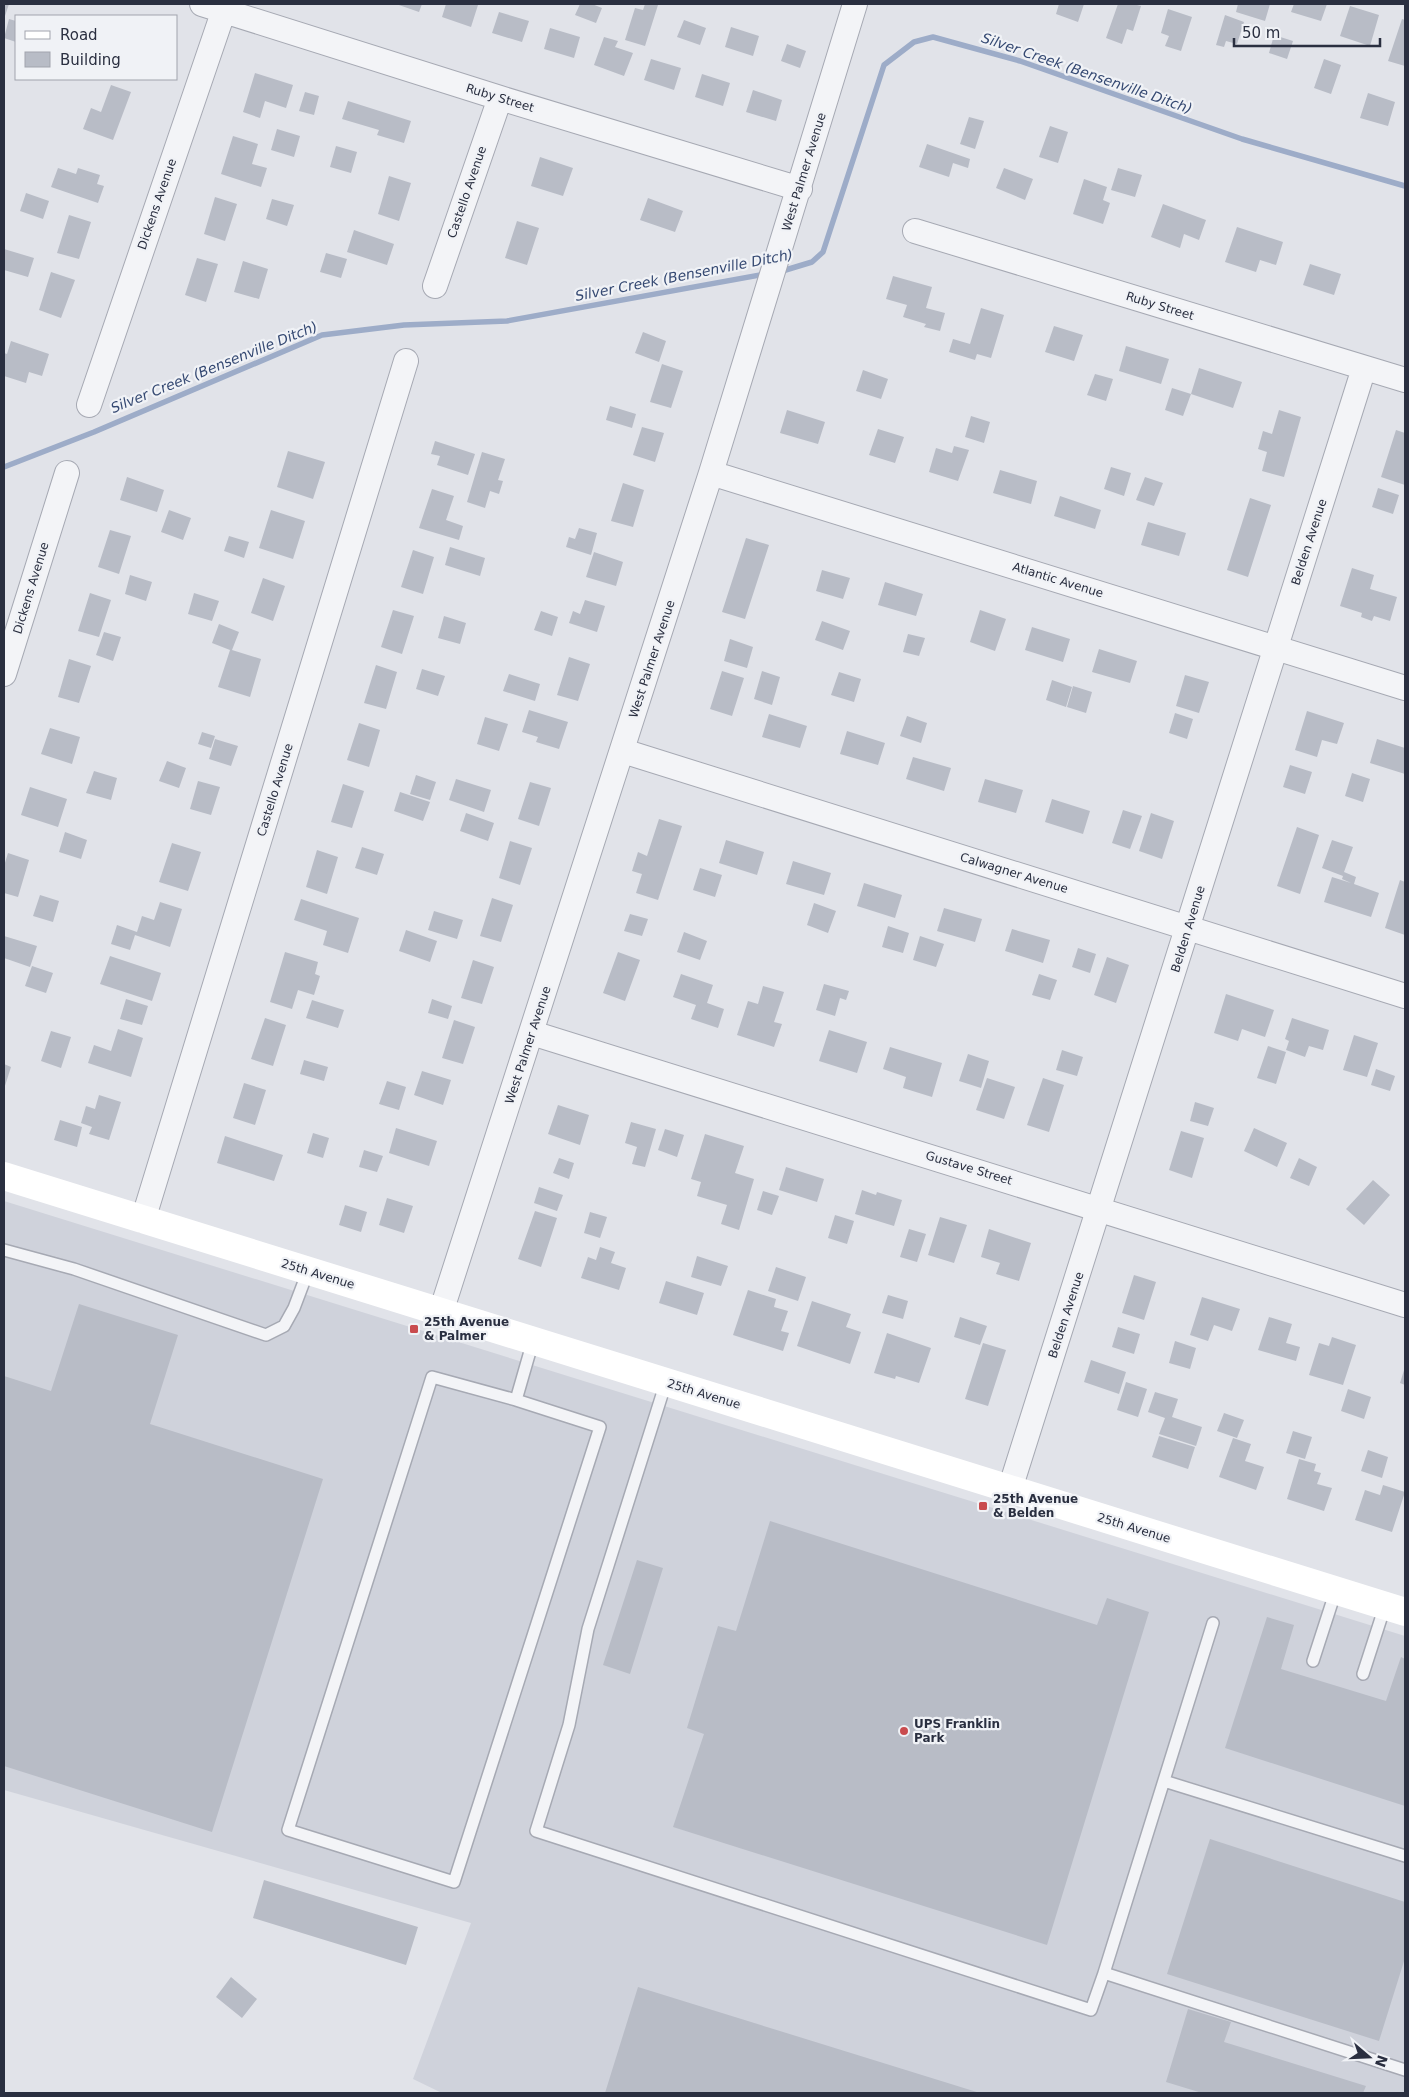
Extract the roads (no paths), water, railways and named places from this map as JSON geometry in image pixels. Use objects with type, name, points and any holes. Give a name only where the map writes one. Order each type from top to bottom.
[{"type":"main road","name":"25th Avenue","points":[[4,1176],[1395,1609]]},
{"type":"street","name":"West Palmer Avenue","points":[[441,1312],[711,473],[800,189],[855,4]]},
{"type":"street","name":"Ruby Street","points":[[217,6],[500,98],[800,189]]},
{"type":"street","name":"Dickens Avenue","points":[[89,405],[217,6]]},
{"type":"street","name":"Castello Avenue","points":[[435,286],[500,98]]},
{"type":"street","name":"Ruby Street","points":[[915,230],[1405,380]]},
{"type":"street","name":"Castello Avenue","points":[[143,1220],[406,361]]},
{"type":"street","name":"Belden Avenue","points":[[1010,1489],[1100,1209],[1364,368]]},
{"type":"street","name":"Atlantic Avenue","points":[[711,473],[1405,688]]},
{"type":"street","name":"Dickens Avenue","points":[[4,674],[67,474]]},
{"type":"street","name":"Calwagner Avenue","points":[[623,751],[1405,996]]},
{"type":"street","name":"Gustave Street","points":[[532,1033],[1405,1305]]},
{"type":"lane","points":[[4,1250],[74,1270],[266,1335],[284,1326],[294,1308],[308,1271]]},
{"type":"lane","points":[[516,1400],[533,1341]]},
{"type":"lane","points":[[432,1377],[516,1400],[600,1427],[454,1882],[288,1830],[432,1377]]},
{"type":"lane","points":[[666,1382],[588,1628],[569,1725],[536,1831],[1092,2010],[1213,1623]]},
{"type":"lane","points":[[1313,1661],[1336,1590]]},
{"type":"lane","points":[[1363,1674],[1395,1609]]},
{"type":"lane","points":[[1164,1781],[1405,1856]]},
{"type":"lane","points":[[1104,1973],[1405,2070]]},
{"type":"waterway","name":"Silver Creek (Bensenville Ditch)","points":[[779,272],[812,262],[823,252],[884,65],[914,42],[933,37],[1020,61],[1242,139],[1405,186]]},
{"type":"waterway","name":"Silver Creek (Bensenville Ditch)","points":[[4,467],[94,432],[322,335],[404,325],[507,321],[765,274]]},
{"type":"place","name":"25th Avenue & Palmer","points":[[414,1329]]},
{"type":"place","name":"25th Avenue & Belden","points":[[983,1506]]},
{"type":"place","name":"UPS Franklin Park","points":[[904,1731]]}]
